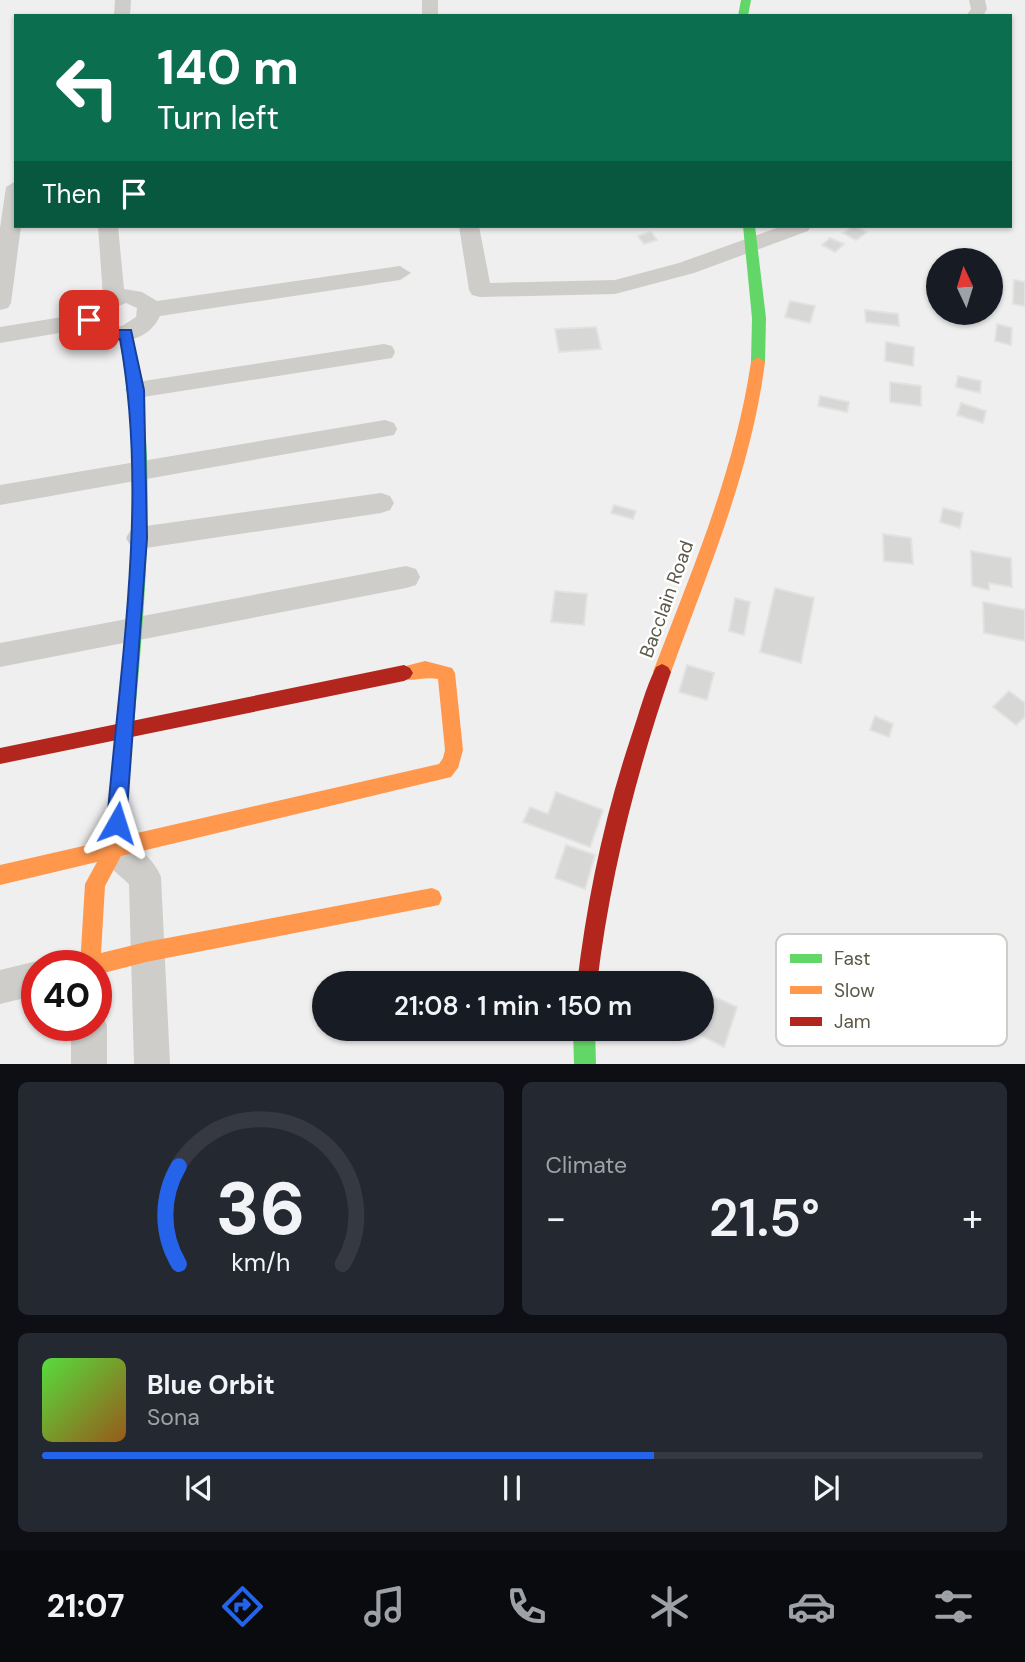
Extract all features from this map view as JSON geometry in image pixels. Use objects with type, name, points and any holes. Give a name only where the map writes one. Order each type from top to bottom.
[{"type":"street","points":[[0,303],[14,202]]},
{"type":"street","points":[[107,228],[114,298]]},
{"type":"street","points":[[469,228],[480,290],[615,287],[686,268],[750,235],[790,228]]},
{"type":"street","name":"Bacclain Road","points":[[588,971],[589,948],[603,872],[634,752],[736,470],[757,373],[758,313],[750,235]]},
{"type":"street","points":[[150,310],[400,273]]},
{"type":"street","points":[[134,296],[148,304],[150,310],[144,324],[126,334],[106,335],[97,332],[89,320],[96,307],[114,298],[134,296]]},
{"type":"street","points":[[0,335],[89,320]]},
{"type":"street","points":[[126,334],[137,390],[139,538],[114,850],[94,884],[90,966],[146,952],[432,898]]},
{"type":"street","points":[[137,390],[384,352]]},
{"type":"street","points":[[0,495],[139,469],[385,429]]},
{"type":"street","points":[[139,538],[381,503]]},
{"type":"street","points":[[0,655],[406,577]]},
{"type":"street","points":[[0,756],[425,669],[438,669],[446,673],[454,750],[452,762],[444,771],[0,875]]},
{"type":"street","points":[[114,850],[145,877],[152,1063]]},
{"type":"street","points":[[0,987],[21,982]]},
{"type":"street","points":[[89,1041],[89,1063]]},
{"type":"street","points":[[584,1041],[585,1063]]},
{"type":"building","points":[[851,228],[867,232],[856,240],[843,233]]},
{"type":"building","points":[[651,232],[657,240],[644,244],[638,236]]},
{"type":"building","points":[[830,238],[844,244],[835,252],[822,245]]},
{"type":"building","points":[[1014,280],[1025,282],[1025,306],[1013,304]]},
{"type":"building","points":[[790,301],[815,306],[810,323],[785,317]]},
{"type":"building","points":[[865,310],[898,314],[899,326],[866,322]]},
{"type":"building","points":[[997,326],[1012,328],[1011,345],[995,341]]},
{"type":"building","points":[[596,327],[601,349],[559,352],[555,329]]},
{"type":"building","points":[[886,342],[914,347],[913,366],[885,361]]},
{"type":"building","points":[[958,376],[981,381],[980,393],[956,387]]},
{"type":"building","points":[[890,382],[921,386],[921,406],[890,402]]},
{"type":"building","points":[[820,396],[849,402],[847,412],[818,406]]},
{"type":"building","points":[[961,403],[986,411],[983,423],[957,415]]},
{"type":"building","points":[[614,505],[636,511],[633,519],[611,513]]},
{"type":"building","points":[[943,508],[963,513],[960,528],[940,522]]},
{"type":"building","points":[[883,534],[911,538],[913,564],[884,561]]},
{"type":"building","points":[[971,551],[1011,558],[1012,587],[989,583],[989,590],[972,586]]},
{"type":"building","points":[[775,588],[814,598],[801,663],[760,652]]},
{"type":"building","points":[[555,591],[587,594],[584,625],[551,622]]},
{"type":"building","points":[[735,598],[750,602],[744,635],[729,631]]},
{"type":"building","points":[[983,602],[1025,610],[1025,641],[984,633]]},
{"type":"building","points":[[687,665],[714,673],[707,700],[679,692]]},
{"type":"building","points":[[1009,691],[1025,703],[1025,717],[1016,725],[993,707]]},
{"type":"building","points":[[875,716],[893,724],[889,737],[870,730]]},
{"type":"building","points":[[556,792],[603,810],[590,847],[523,822],[530,807],[548,814]]},
{"type":"building","points":[[566,845],[595,855],[585,889],[555,878]]},
{"type":"building","points":[[714,997],[737,1007],[724,1047],[712,1041]]},
{"type":"traffic: fast","points":[[743,14],[746,0]]},
{"type":"traffic: fast","points":[[749,228],[759,318],[758,362]]},
{"type":"traffic: fast","points":[[116,819],[133,637],[140,515],[135,394],[126,334]]},
{"type":"traffic: fast","points":[[584,1041],[585,1064]]},
{"type":"traffic: slow","points":[[662,672],[733,481],[744,442],[758,362]]},
{"type":"traffic: slow","points":[[0,875],[444,771],[452,762],[454,750],[446,673],[425,669],[404,673]]},
{"type":"traffic: slow","points":[[116,819],[114,850],[95,884],[90,966],[146,952],[432,898]]},
{"type":"traffic: jam","points":[[589,971],[598,904],[615,826],[636,749],[662,672]]},
{"type":"traffic: jam","points":[[0,756],[404,673]]},
{"type":"route","points":[[89,320],[97,332],[116,336],[126,334],[137,390],[139,538],[117,823]]}]
